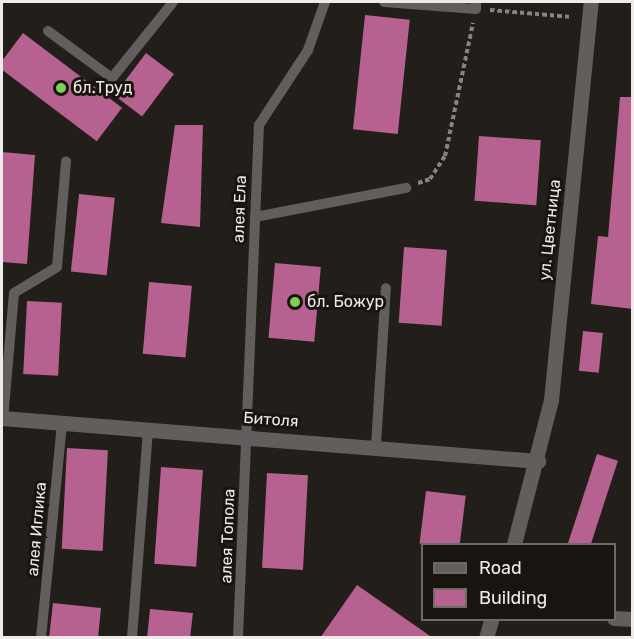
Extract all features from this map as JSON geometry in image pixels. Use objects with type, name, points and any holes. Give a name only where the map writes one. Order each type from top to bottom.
[{"type":"street","name":"ул. Цветница","points":[[514,543],[538,461],[551,400],[591,2]]},
{"type":"street","name":"Битоля","points":[[2,418],[376,445],[538,461]]},
{"type":"street","points":[[616,618],[633,619]]},
{"type":"street","points":[[486,638],[491,621]]},
{"type":"lane","points":[[48,31],[112,78],[173,2]]},
{"type":"lane","name":"алея Ела","points":[[246,436],[259,125],[308,50],[325,2]]},
{"type":"lane","points":[[384,2],[476,5]]},
{"type":"lane","points":[[2,418],[14,292],[57,267],[66,161]]},
{"type":"lane","points":[[255,218],[406,188]]},
{"type":"lane","points":[[376,445],[386,288]]},
{"type":"lane","name":"алея Иглика","points":[[42,638],[62,423]]},
{"type":"lane","points":[[132,638],[148,429]]},
{"type":"lane","name":"алея Топола","points":[[238,638],[246,436]]},
{"type":"path","points":[[406,188],[430,179],[445,156],[476,5],[590,19]]},
{"type":"building","points":[[365,15],[410,20],[398,134],[353,129]]},
{"type":"building","name":"бл.Труд","points":[[23,33],[122,108],[97,141],[2,70],[2,61]]},
{"type":"building","points":[[146,53],[174,74],[142,116],[114,95]]},
{"type":"building","points":[[620,97],[633,97],[633,309],[591,304],[598,236],[608,237]]},
{"type":"building","points":[[175,125],[203,125],[200,227],[161,223]]},
{"type":"building","points":[[479,136],[541,140],[536,205],[474,201]]},
{"type":"building","points":[[2,152],[35,155],[27,264],[2,262]]},
{"type":"building","points":[[79,194],[115,198],[107,275],[71,272]]},
{"type":"building","points":[[404,247],[447,250],[442,326],[399,323]]},
{"type":"building","name":"бл. Божур","points":[[275,263],[321,267],[314,342],[268,338]]},
{"type":"building","points":[[149,282],[192,286],[186,357],[143,354]]},
{"type":"building","points":[[27,301],[62,303],[58,376],[23,374]]},
{"type":"building","points":[[583,331],[603,333],[599,373],[579,371]]},
{"type":"building","points":[[67,448],[108,450],[103,551],[62,549]]},
{"type":"building","points":[[597,454],[618,461],[591,543],[568,543]]},
{"type":"building","points":[[161,467],[203,470],[196,567],[154,564]]},
{"type":"building","points":[[267,473],[308,475],[303,570],[262,568]]},
{"type":"building","points":[[426,491],[466,496],[460,543],[420,544]]},
{"type":"building","points":[[357,585],[433,638],[320,638]]},
{"type":"building","points":[[53,603],[101,608],[98,638],[49,638]]},
{"type":"building","points":[[150,609],[193,613],[190,638],[147,638]]},
{"type":"place","name":"бл.Труд","points":[[61,88]]},
{"type":"place","name":"бл. Божур","points":[[295,302]]}]
